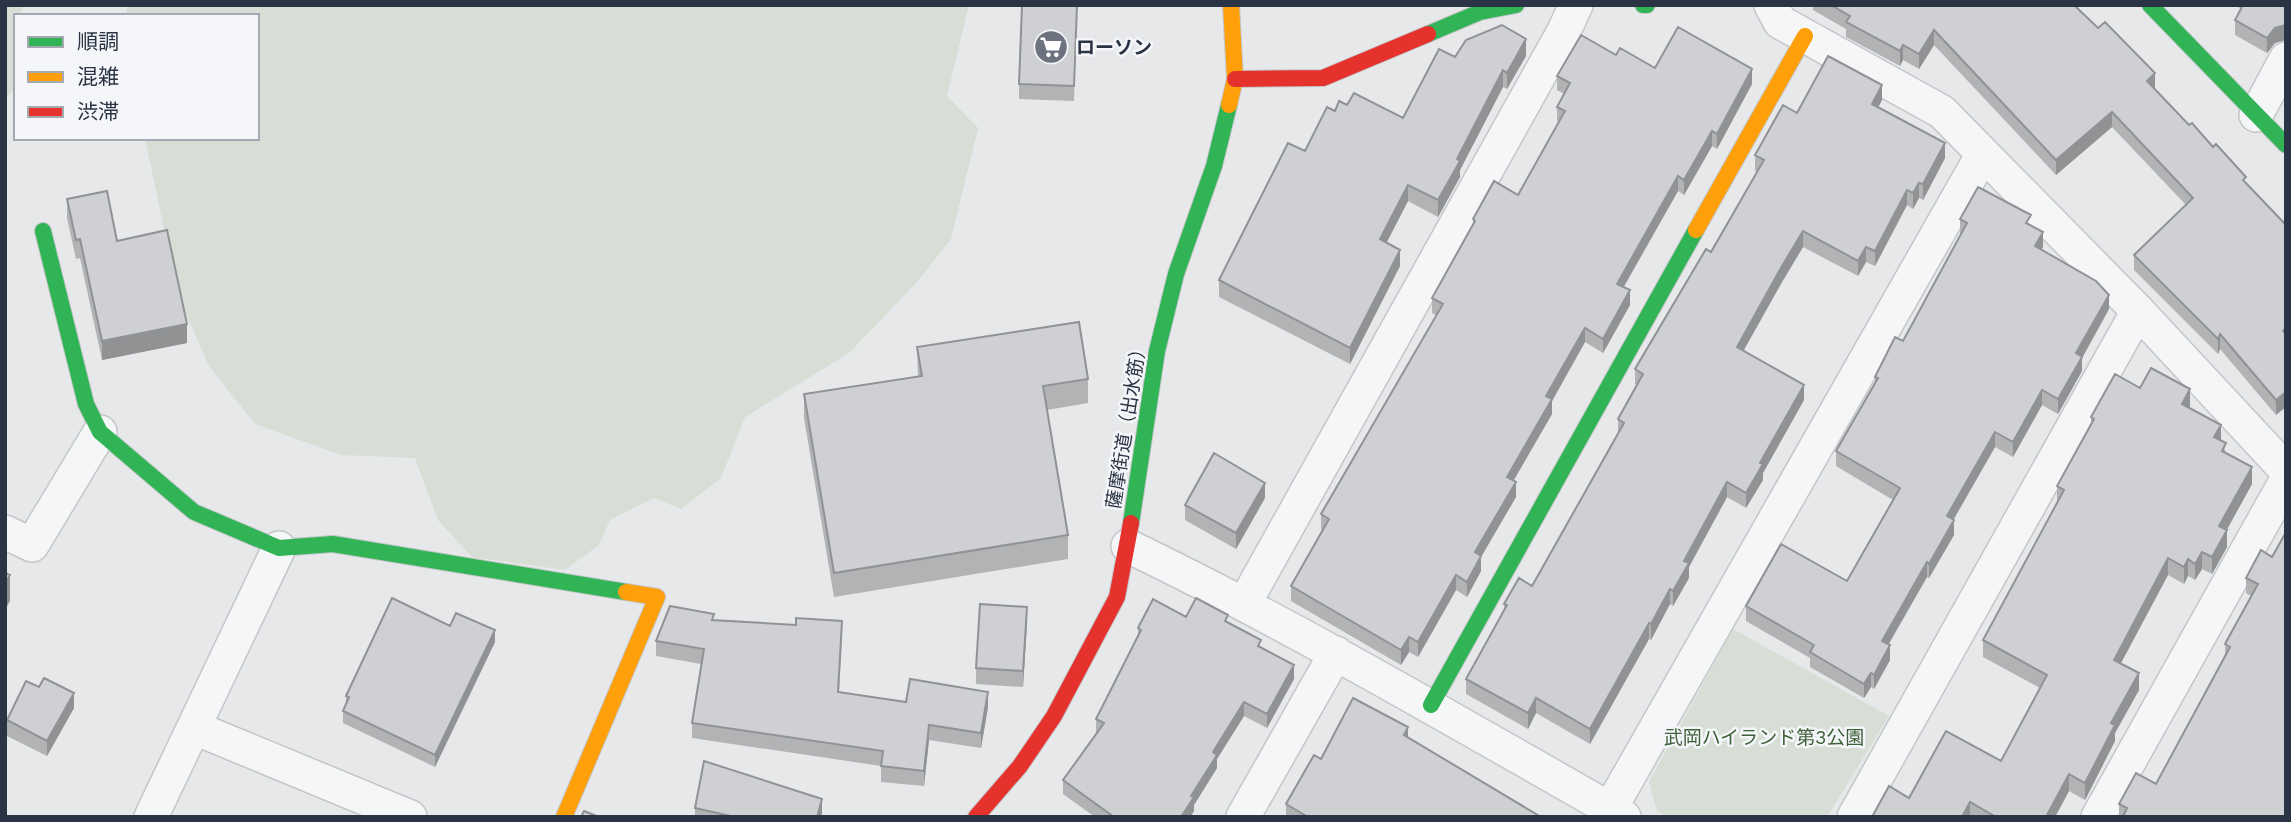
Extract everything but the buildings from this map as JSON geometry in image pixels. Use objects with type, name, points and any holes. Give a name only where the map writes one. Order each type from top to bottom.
[{"type":"street","name":"薩摩街道（出水筋）","points":[[976,817],[1020,766],[1060,706],[1117,597],[1128,545],[1157,351],[1176,274],[1214,166],[1234,79],[1231,5]]},
{"type":"street","points":[[1234,79],[1323,79],[1480,12],[1516,5]]},
{"type":"street","points":[[1244,604],[1564,31],[1576,5]]},
{"type":"street","points":[[1771,5],[1780,22],[1942,112],[2138,311],[2286,470]]},
{"type":"street","points":[[2150,5],[2286,145]]},
{"type":"street","points":[[1431,705],[1805,36]]},
{"type":"street","points":[[2256,115],[2286,59]]},
{"type":"street","points":[[1128,545],[1431,705],[1617,813],[1983,154]]},
{"type":"street","points":[[43,231],[86,404],[100,432],[194,512],[279,548],[333,544],[657,597],[564,817]]},
{"type":"street","points":[[1854,817],[2138,311]]},
{"type":"street","points":[[5,531],[32,545],[100,432]]},
{"type":"street","points":[[2098,817],[2286,481]]},
{"type":"street","points":[[151,817],[279,548]]},
{"type":"street","points":[[1244,817],[1336,653]]},
{"type":"street","points":[[195,728],[344,805],[410,817]]},
{"type":"green space","points":[[5,5],[23,5],[20,14],[14,14],[14,90],[5,98]]},
{"type":"green space","points":[[128,5],[969,5],[947,96],[978,128],[951,239],[917,282],[849,353],[745,417],[721,478],[681,509],[654,498],[610,520],[599,545],[565,570],[472,557],[438,520],[415,458],[341,455],[255,424],[209,366],[178,296],[145,140],[259,140],[259,14],[126,14]]},
{"type":"green space","name":"武岡ハイランド第3公園","points":[[1733,629],[1889,716],[1827,817],[1668,817],[1657,811],[1649,782]]},
{"type":"traffic: fast","points":[[1428,34],[1480,12],[1516,5]]},
{"type":"traffic: fast","points":[[2150,5],[2286,145]]},
{"type":"traffic: fast","points":[[1131,523],[1157,351],[1176,274],[1214,166],[1229,105]]},
{"type":"traffic: fast","points":[[1431,705],[1696,230]]},
{"type":"traffic: fast","points":[[43,231],[86,404],[100,432],[194,512],[279,548],[333,544],[626,592]]},
{"type":"traffic: slow","points":[[1229,105],[1235,79],[1231,5]]},
{"type":"traffic: slow","points":[[1696,230],[1805,36]]},
{"type":"traffic: slow","points":[[564,817],[657,597],[626,592]]},
{"type":"traffic: jam","points":[[1235,79],[1323,78],[1428,34]]},
{"type":"traffic: jam","points":[[976,817],[1020,766],[1054,716],[1117,597],[1131,523]]},
{"type":"place","name":"ローソン","points":[[1051,47]]}]
